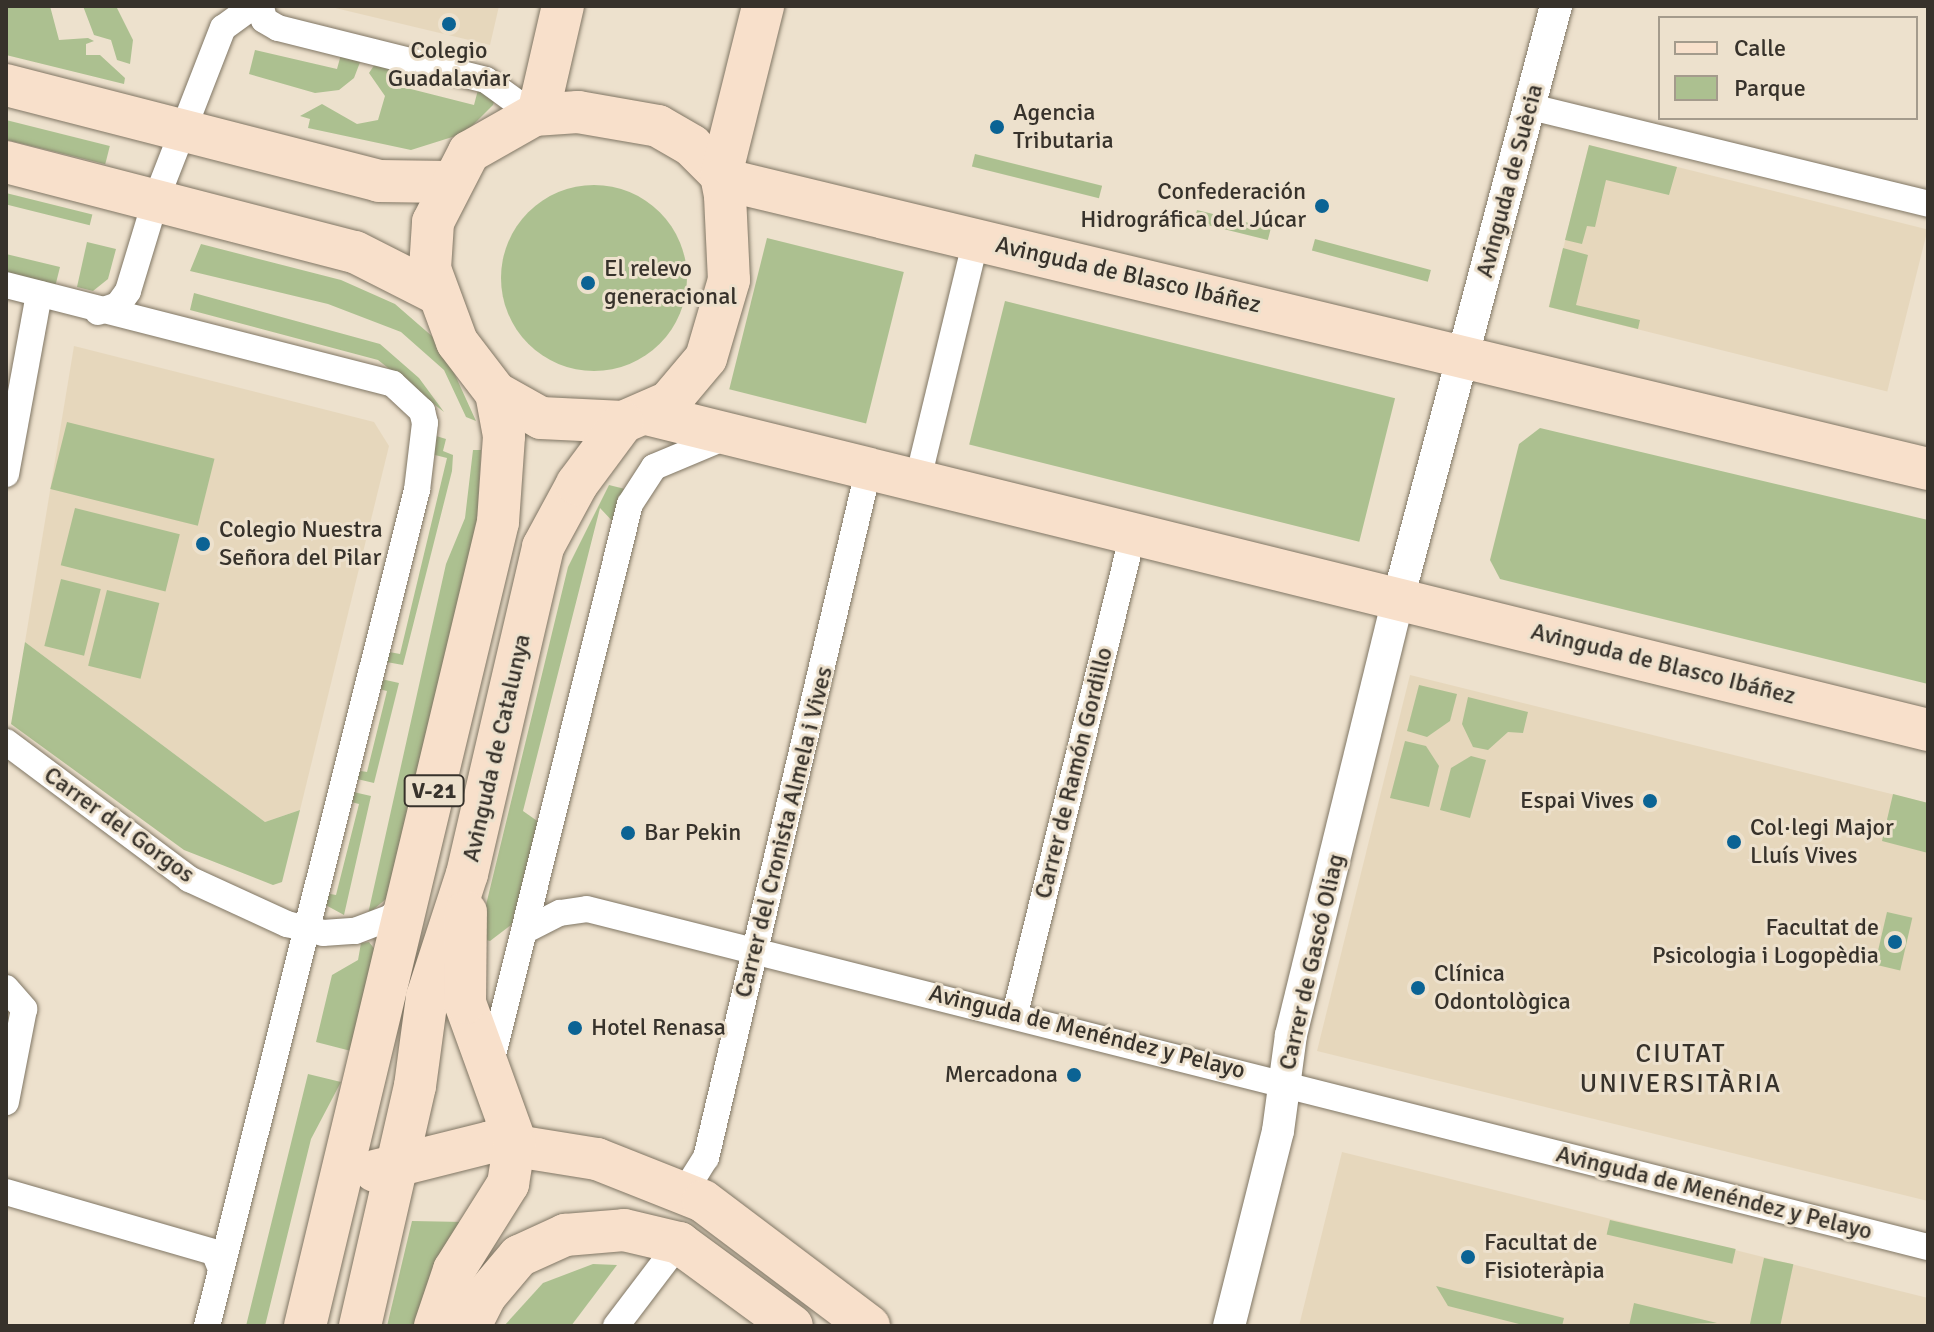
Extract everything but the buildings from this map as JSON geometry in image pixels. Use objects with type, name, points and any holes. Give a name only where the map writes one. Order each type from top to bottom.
[{"type":"main road","points":[[536,115],[563,6]]},
{"type":"main road","name":"Avinguda de Catalunya","points":[[360,1326],[399,1163],[427,997],[467,874],[543,547],[577,484],[635,418],[686,387],[719,327],[729,280],[722,177],[763,6]]},
{"type":"main road","points":[[6,85],[379,181],[449,182]]},
{"type":"main road","points":[[496,393],[457,342],[434,292],[430,236],[449,182],[486,138],[536,115],[620,116],[658,126],[692,146],[722,177]]},
{"type":"main road","points":[[6,162],[355,252],[434,292]]},
{"type":"main road","name":"Avinguda de Blasco Ibáñez","points":[[722,177],[1928,469]]},
{"type":"main road","name":"Avinguda de Blasco Ibáñez","points":[[496,393],[541,418],[635,418],[734,434],[1928,730]]},
{"type":"main road","name":"V-21","points":[[305,1314],[498,522],[504,436],[496,393]]},
{"type":"main road","points":[[435,1326],[454,1270],[508,1184],[515,1141],[465,1003],[467,874]]},
{"type":"main road","points":[[336,1184],[399,1163],[515,1141],[597,1159],[685,1191],[869,1326]]},
{"type":"main road","points":[[470,1326],[500,1274],[541,1244],[624,1230],[679,1243],[792,1326]]},
{"type":"street","points":[[98,312],[118,305],[128,291],[181,130],[223,28],[253,6]]},
{"type":"street","points":[[261,6],[264,20],[278,28],[486,80],[536,115]]},
{"type":"street","name":"Avinguda de Suècia","points":[[1468,356],[1556,6]]},
{"type":"street","points":[[1531,107],[1928,204]]},
{"type":"street","name":"Avinguda de Blasco Ibáñez","points":[[918,479],[976,240]]},
{"type":"street","points":[[6,285],[98,312],[393,384],[422,411],[425,448],[417,490],[207,1326]]},
{"type":"street","points":[[6,474],[39,294]]},
{"type":"street","points":[[1398,599],[1468,356]]},
{"type":"street","points":[[489,1070],[630,504],[654,467],[734,434]]},
{"type":"street","name":"Carrer del Cronista Almela i Vives","points":[[685,1191],[706,1158],[869,467]]},
{"type":"street","name":"Carrer de Ramón Gordillo","points":[[1015,1014],[1133,533]]},
{"type":"street","name":"Carrer de Gascó Oliag","points":[[1229,1326],[1285,1083],[1291,1035],[1398,599]]},
{"type":"street","name":"Carrer del Gorgos","points":[[6,742],[189,879],[306,930],[372,925],[409,897]]},
{"type":"street","name":"Avinguda de Menéndez y Pelayo","points":[[526,930],[560,913],[587,909],[1015,1014],[1928,1247]]},
{"type":"street","points":[[6,988],[24,1009],[6,1102]]},
{"type":"street","points":[[6,1192],[214,1252],[221,1269]]},
{"type":"street","points":[[616,1326],[679,1243]]},
{"type":"shaded area","name":"Colegio Guadalaviar","points":[[327,6],[499,6],[490,45]]},
{"type":"shaded area","points":[[1589,145],[1928,229],[1887,391],[1549,307]]},
{"type":"shaded area","name":"Colegio Nuestra Señora del Pilar","points":[[74,346],[374,422],[389,446],[300,810],[265,822],[25,642]]},
{"type":"shaded area","points":[[1410,675],[1928,803],[1928,1201],[1317,1051]]},
{"type":"shaded area","points":[[1342,1152],[1928,1298],[1928,1326],[1299,1326]]},
{"type":"green space","points":[[6,6],[50,6],[59,40],[88,38],[94,41],[86,44],[86,55],[100,55],[125,78],[124,84],[6,55]]},
{"type":"green space","points":[[83,6],[116,6],[133,40],[130,64],[117,60],[111,40],[94,35]]},
{"type":"green space","points":[[255,50],[337,69],[342,51],[362,57],[354,78],[339,90],[315,93],[249,74]]},
{"type":"green space","points":[[377,61],[394,66],[391,84],[474,105],[479,86],[496,95],[493,105],[465,133],[411,150],[308,128],[310,119],[300,116],[322,104],[357,124],[378,120],[385,96],[369,73]]},
{"type":"green space","points":[[6,120],[110,146],[105,164],[6,140]]},
{"type":"green space","points":[[1589,145],[1677,167],[1669,195],[1606,180],[1595,227],[1587,226],[1582,244],[1565,240]]},
{"type":"green space","points":[[975,154],[1102,186],[1099,198],[972,167]]},
{"type":"green space","points":[[594,185],[612,186],[630,192],[660,212],[680,242],[686,260],[686,296],[680,314],[660,344],[630,364],[612,370],[594,371],[576,370],[558,364],[528,344],[508,314],[502,296],[501,278],[502,260],[508,242],[528,212],[558,192],[576,186]]},
{"type":"green space","points":[[6,193],[92,215],[90,225],[6,204]]},
{"type":"green space","points":[[1197,210],[1271,228],[1268,240],[1194,222]]},
{"type":"green space","points":[[767,238],[904,272],[866,423],[729,389]]},
{"type":"green space","points":[[1315,239],[1431,270],[1428,282],[1312,251]]},
{"type":"green space","points":[[87,242],[116,249],[108,279],[93,291],[77,287]]},
{"type":"green space","points":[[201,244],[341,280],[395,304],[441,344],[476,421],[466,417],[444,370],[401,332],[328,304],[190,271]]},
{"type":"green space","points":[[1563,248],[1588,255],[1576,305],[1640,320],[1638,329],[1549,307]]},
{"type":"green space","points":[[6,254],[60,267],[55,287],[6,274]]},
{"type":"green space","points":[[194,293],[380,344],[419,378],[444,412],[378,360],[190,310]]},
{"type":"green space","points":[[1005,301],[1395,398],[1359,542],[969,445]]},
{"type":"green space","points":[[67,422],[214,459],[198,526],[50,489]]},
{"type":"green space","points":[[1540,428],[1928,520],[1928,684],[1500,579],[1490,560],[1519,444]]},
{"type":"green space","points":[[433,435],[446,439],[443,451],[453,455],[452,471],[403,665],[381,661],[384,651],[400,654],[447,458],[431,454]]},
{"type":"green space","points":[[473,450],[481,450],[477,525],[386,899],[368,914],[446,564],[465,518]]},
{"type":"green space","points":[[609,485],[625,489],[616,525],[600,508],[523,811],[543,825],[519,919],[490,941],[478,938],[568,567]]},
{"type":"green space","points":[[75,508],[180,534],[166,591],[61,565]]},
{"type":"green space","points":[[61,579],[101,589],[84,656],[44,646]]},
{"type":"green space","points":[[107,590],[159,603],[141,679],[88,666]]},
{"type":"green space","points":[[25,642],[265,822],[300,810],[282,882],[273,885],[184,850],[11,724]]},
{"type":"green space","points":[[377,678],[399,683],[374,783],[353,778],[355,770],[367,772],[387,691],[375,688]]},
{"type":"green space","points":[[1419,685],[1457,694],[1450,721],[1427,737],[1407,731]]},
{"type":"green space","points":[[1468,697],[1528,712],[1523,733],[1508,732],[1488,750],[1473,747],[1462,724]]},
{"type":"green space","points":[[1405,741],[1426,746],[1439,766],[1429,807],[1390,798]]},
{"type":"green space","points":[[1471,756],[1486,760],[1470,818],[1440,810],[1451,768]]},
{"type":"green space","points":[[349,791],[371,796],[344,915],[322,903],[325,893],[336,895],[359,804],[347,801]]},
{"type":"green space","points":[[1893,794],[1928,803],[1928,853],[1882,841]]},
{"type":"green space","points":[[1887,912],[1912,918],[1900,970],[1875,965]]},
{"type":"green space","points":[[369,942],[376,951],[351,1051],[316,1042],[332,975],[358,960],[361,943]]},
{"type":"green space","points":[[308,1074],[341,1082],[311,1139],[265,1326],[246,1326]]},
{"type":"green space","points":[[1610,1220],[1736,1249],[1732,1264],[1607,1235]]},
{"type":"green space","points":[[412,1221],[464,1222],[420,1326],[387,1326]]},
{"type":"green space","points":[[1764,1258],[1793,1264],[1780,1326],[1750,1326]]},
{"type":"green space","points":[[593,1264],[617,1265],[571,1326],[504,1326],[543,1283]]},
{"type":"green space","points":[[1436,1286],[1564,1318],[1562,1326],[1527,1326],[1448,1306]]},
{"type":"green space","points":[[1634,1303],[1717,1323],[1629,1326]]},
{"type":"place","name":"Colegio Guadalaviar","points":[[449,24]]},
{"type":"place","name":"Agencia Tributaria","points":[[997,127]]},
{"type":"place","name":"Confederación Hidrográfica del Júcar","points":[[1322,206]]},
{"type":"place","name":"El relevo generacional","points":[[588,283]]},
{"type":"place","name":"Colegio Nuestra Señora del Pilar","points":[[203,544]]},
{"type":"place","name":"Espai Vives","points":[[1650,801]]},
{"type":"place","name":"Bar Pekin","points":[[628,833]]},
{"type":"place","name":"Col·legi Major Lluís Vives","points":[[1734,842]]},
{"type":"place","name":"Facultat de Psicologia i Logopèdia","points":[[1895,942]]},
{"type":"place","name":"Clínica Odontològica","points":[[1418,988]]},
{"type":"place","name":"Hotel Renasa","points":[[575,1028]]},
{"type":"place","name":"Mercadona","points":[[1074,1075]]},
{"type":"place","name":"Facultat de Fisioteràpia","points":[[1468,1257]]},
{"type":"district","name":"CIUTAT UNIVERSITÀRIA","points":[[1681,1070]]}]
